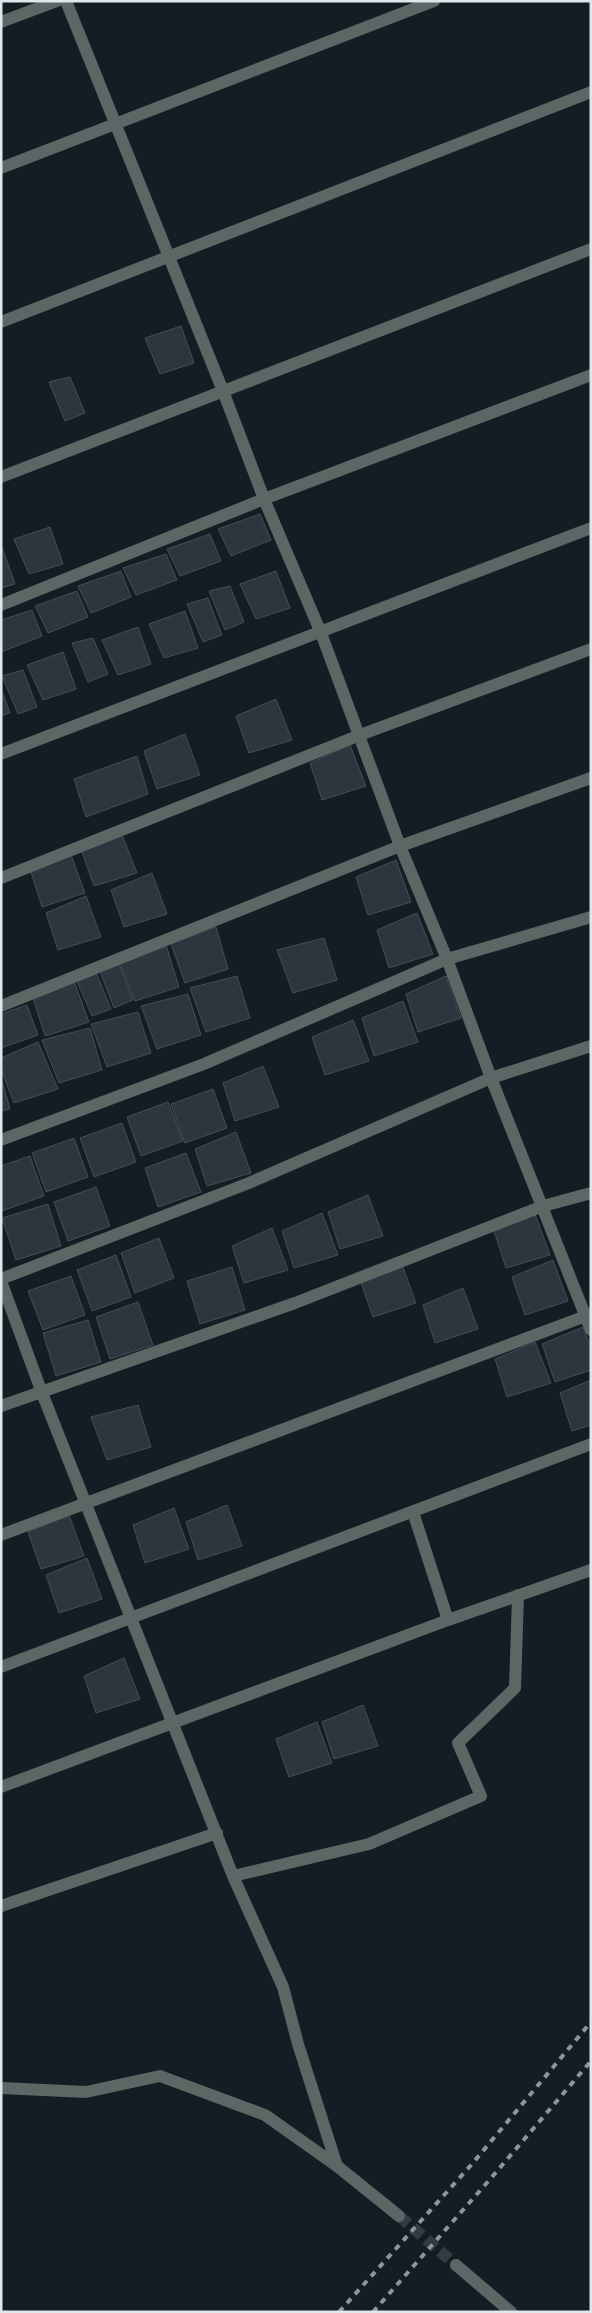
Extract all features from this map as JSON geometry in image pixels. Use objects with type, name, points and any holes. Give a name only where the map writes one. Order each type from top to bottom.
[{"type":"street","points":[[1,22],[56,1]]},
{"type":"street","points":[[66,1],[223,391],[264,499],[321,633],[400,846],[447,959],[491,1078],[588,1315],[591,1330]]},
{"type":"street","points":[[1,168],[434,1]]},
{"type":"street","points":[[1,322],[591,92]]},
{"type":"street","points":[[1,478],[591,249]]},
{"type":"street","points":[[1,605],[264,499],[591,375]]},
{"type":"street","points":[[1,754],[591,528]]},
{"type":"street","points":[[1,878],[360,735],[591,649]]},
{"type":"street","points":[[1,1006],[400,846],[591,778]]},
{"type":"street","points":[[1,1140],[204,1064],[447,959],[591,917]]},
{"type":"street","points":[[337,2166],[298,2044],[284,1987],[233,1876],[42,1393],[1,1280],[249,1183],[491,1078],[591,1046]]},
{"type":"street","points":[[1,1406],[295,1303],[543,1206],[591,1193]]},
{"type":"street","points":[[1,1535],[86,1505],[588,1315]]},
{"type":"street","points":[[1,1667],[591,1444]]},
{"type":"street","points":[[413,1512],[448,1620]]},
{"type":"street","points":[[1,1787],[448,1620],[591,1570]]},
{"type":"street","points":[[233,1876],[369,1844],[481,1796],[458,1743],[515,1688],[518,1595]]},
{"type":"street","points":[[1,1906],[217,1833]]},
{"type":"street","points":[[1,2088],[86,2092],[160,2076],[265,2115],[337,2166],[399,2216]]},
{"type":"street","points":[[456,2265],[511,2312]]},
{"type":"building","points":[[181,326],[194,363],[160,374],[145,338]]},
{"type":"building","points":[[70,377],[85,413],[65,421],[49,382]]},
{"type":"building","points":[[260,514],[271,540],[231,556],[218,529]]},
{"type":"building","points":[[50,527],[63,564],[29,574],[14,539]]},
{"type":"building","points":[[210,534],[221,561],[180,576],[167,549]]},
{"type":"building","points":[[1,548],[15,584],[1,588]]},
{"type":"building","points":[[166,554],[177,580],[136,595],[123,568]]},
{"type":"building","points":[[121,571],[131,597],[91,613],[78,586]]},
{"type":"building","points":[[276,571],[290,608],[256,619],[240,584]]},
{"type":"building","points":[[230,586],[244,622],[225,630],[209,591]]},
{"type":"building","points":[[77,591],[88,617],[48,633],[35,606]]},
{"type":"building","points":[[208,598],[222,635],[203,642],[187,604]]},
{"type":"building","points":[[32,610],[42,636],[1,652],[1,620]]},
{"type":"building","points":[[185,611],[198,648],[164,658],[149,624]]},
{"type":"building","points":[[138,627],[151,664],[118,675],[102,640]]},
{"type":"building","points":[[93,638],[108,674],[88,682],[72,643]]},
{"type":"building","points":[[63,652],[76,689],[43,700],[27,665]]},
{"type":"building","points":[[23,670],[37,707],[18,714],[2,676]]},
{"type":"building","points":[[1,688],[10,713],[1,716]]},
{"type":"building","points":[[276,699],[292,740],[249,753],[236,716]]},
{"type":"building","points":[[185,734],[200,775],[157,789],[144,751]]},
{"type":"building","points":[[350,745],[366,786],[322,800],[310,763]]},
{"type":"building","points":[[137,756],[148,794],[86,817],[74,779]]},
{"type":"building","points":[[121,832],[137,873],[94,886],[81,849]]},
{"type":"building","points":[[70,852],[85,893],[42,907],[30,869]]},
{"type":"building","points":[[396,860],[411,902],[368,915],[356,877]]},
{"type":"building","points":[[152,873],[167,914],[124,927],[111,890]]},
{"type":"building","points":[[86,896],[101,937],[58,950],[46,913]]},
{"type":"building","points":[[417,913],[433,954],[389,968],[377,930]]},
{"type":"building","points":[[216,927],[228,969],[185,983],[171,944]]},
{"type":"building","points":[[324,938],[337,980],[293,993],[277,950]]},
{"type":"building","points":[[166,945],[179,987],[135,1001],[120,963]]},
{"type":"building","points":[[119,964],[133,1000],[114,1008],[99,969]]},
{"type":"building","points":[[96,972],[111,1009],[92,1016],[75,977]]},
{"type":"building","points":[[237,976],[250,1018],[206,1032],[190,988]]},
{"type":"building","points":[[446,976],[461,1018],[418,1032],[406,994]]},
{"type":"building","points":[[74,981],[89,1022],[45,1036],[33,998]]},
{"type":"building","points":[[188,994],[201,1035],[157,1049],[141,1006]]},
{"type":"building","points":[[403,1001],[418,1042],[374,1056],[362,1018]]},
{"type":"building","points":[[27,1005],[38,1035],[1,1048],[1,1014]]},
{"type":"building","points":[[138,1012],[151,1053],[107,1067],[91,1024]]},
{"type":"building","points":[[353,1020],[369,1061],[325,1075],[312,1037]]},
{"type":"building","points":[[90,1028],[102,1070],[59,1083],[42,1040]]},
{"type":"building","points":[[38,1042],[58,1089],[14,1103],[1,1069],[1,1058]]},
{"type":"building","points":[[263,1066],[279,1107],[235,1121],[223,1083]]},
{"type":"building","points":[[1,1077],[10,1109],[1,1111]]},
{"type":"building","points":[[213,1089],[227,1128],[185,1143],[171,1104]]},
{"type":"building","points":[[168,1102],[183,1141],[141,1156],[127,1117]]},
{"type":"building","points":[[122,1123],[136,1162],[94,1177],[80,1138]]},
{"type":"building","points":[[236,1132],[251,1173],[207,1186],[195,1149]]},
{"type":"building","points":[[74,1138],[88,1177],[46,1192],[32,1153]]},
{"type":"building","points":[[186,1153],[201,1192],[158,1207],[145,1168]]},
{"type":"building","points":[[30,1156],[44,1196],[2,1211],[1,1166]]},
{"type":"building","points":[[96,1187],[110,1226],[68,1241],[54,1202]]},
{"type":"building","points":[[368,1195],[383,1236],[340,1249],[328,1212]]},
{"type":"building","points":[[48,1204],[61,1246],[16,1260],[2,1218]]},
{"type":"building","points":[[322,1213],[338,1255],[294,1268],[282,1231]]},
{"type":"building","points":[[535,1214],[550,1255],[506,1268],[494,1231]]},
{"type":"building","points":[[272,1228],[288,1270],[244,1283],[232,1246]]},
{"type":"building","points":[[159,1238],[174,1278],[135,1293],[121,1253]]},
{"type":"building","points":[[116,1255],[131,1297],[92,1311],[77,1270]]},
{"type":"building","points":[[553,1260],[568,1301],[525,1315],[512,1277]]},
{"type":"building","points":[[401,1262],[416,1303],[373,1317],[360,1280]]},
{"type":"building","points":[[232,1267],[245,1310],[200,1324],[187,1281]]},
{"type":"building","points":[[71,1276],[85,1315],[43,1330],[28,1291]]},
{"type":"building","points":[[463,1288],[478,1329],[435,1343],[423,1305]]},
{"type":"building","points":[[138,1302],[153,1345],[110,1359],[96,1317]]},
{"type":"building","points":[[88,1320],[101,1362],[56,1376],[43,1333]]},
{"type":"building","points":[[583,1327],[591,1348],[591,1370],[555,1382],[542,1344]]},
{"type":"building","points":[[535,1342],[551,1383],[507,1397],[495,1359]]},
{"type":"building","points":[[591,1380],[591,1425],[572,1431],[560,1393]]},
{"type":"building","points":[[138,1405],[151,1447],[107,1460],[91,1417]]},
{"type":"building","points":[[227,1505],[242,1546],[198,1560],[186,1522]]},
{"type":"building","points":[[174,1508],[189,1549],[145,1563],[133,1525]]},
{"type":"building","points":[[69,1515],[84,1556],[41,1569],[28,1532]]},
{"type":"building","points":[[87,1558],[102,1599],[59,1613],[46,1575]]},
{"type":"building","points":[[124,1658],[140,1699],[96,1713],[84,1676]]},
{"type":"building","points":[[363,1705],[378,1746],[334,1759],[322,1722]]},
{"type":"building","points":[[317,1722],[332,1763],[289,1777],[276,1739]]},
{"type":"tunnel","points":[[399,2216],[456,2265]]},
{"type":"railway","points":[[339,2312],[472,2164],[591,2022]]},
{"type":"railway","points":[[373,2312],[591,2061]]}]
